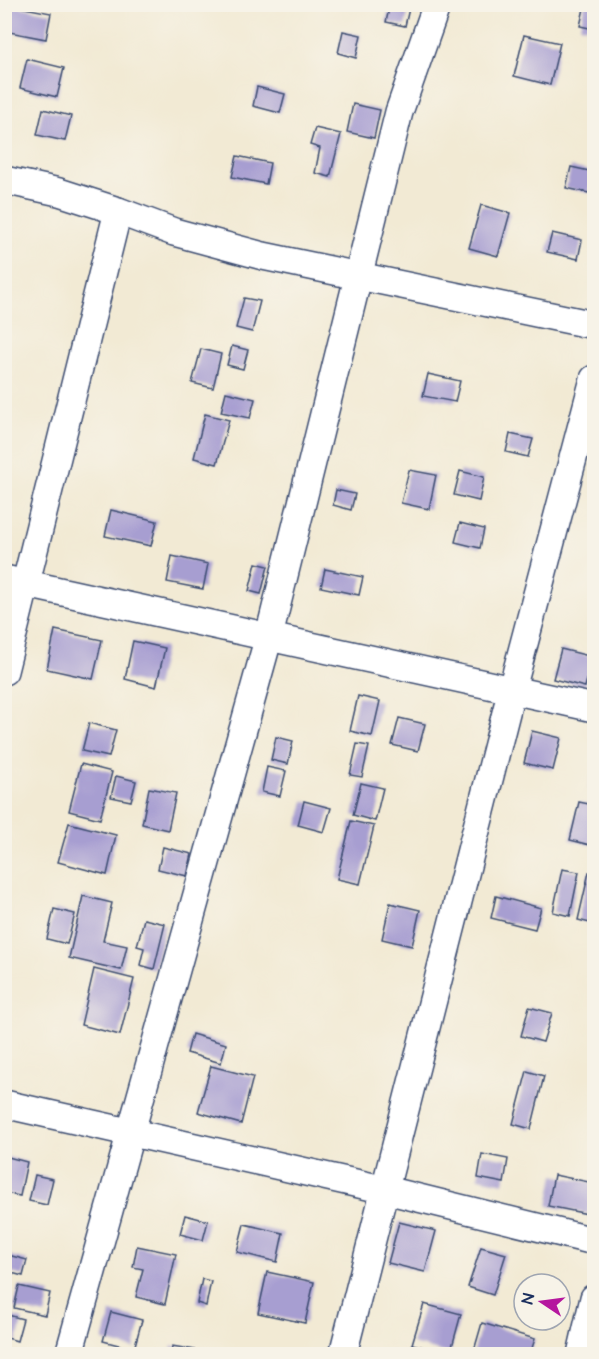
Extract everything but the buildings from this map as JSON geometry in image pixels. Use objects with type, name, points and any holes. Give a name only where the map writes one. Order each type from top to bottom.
[{"type":"street","points":[[69,1354],[270,636],[399,112],[437,4]]},
{"type":"street","points":[[4,180],[58,192],[174,232],[263,256],[594,325]]},
{"type":"street","points":[[4,671],[16,581],[118,211]]},
{"type":"street","points":[[343,1354],[512,689],[594,379]]},
{"type":"street","points":[[16,581],[594,708]]},
{"type":"street","points":[[4,1104],[386,1190],[594,1242]]},
{"type":"street","points":[[581,1354],[594,1298]]}]
